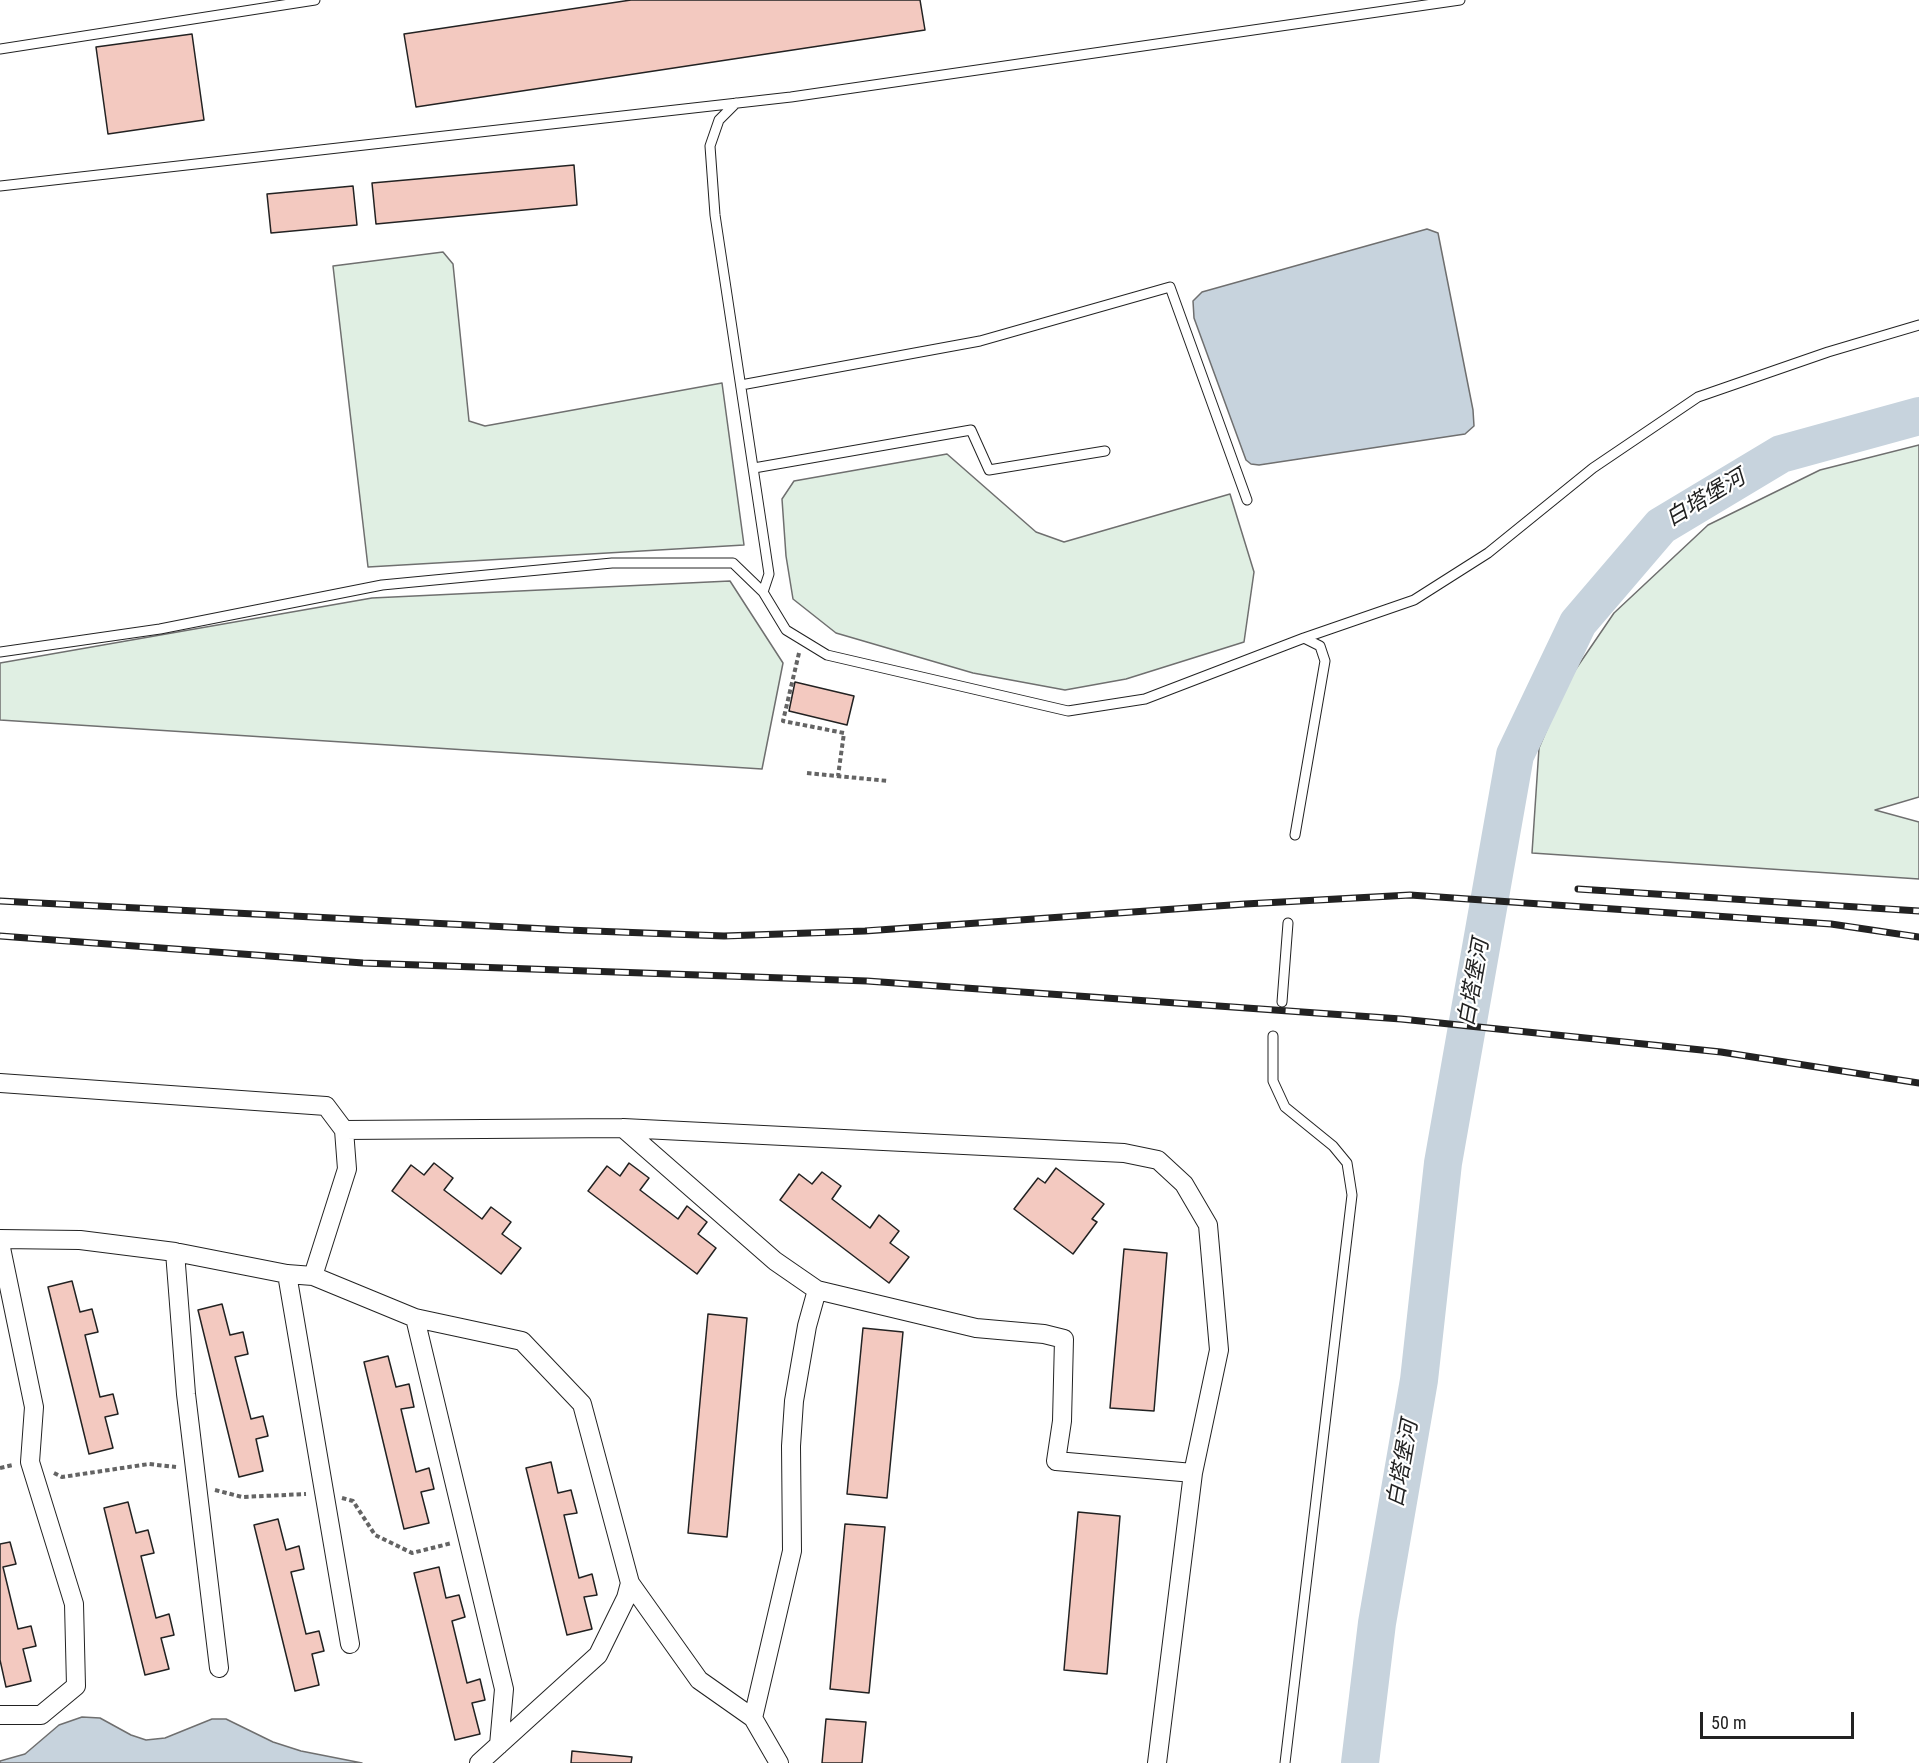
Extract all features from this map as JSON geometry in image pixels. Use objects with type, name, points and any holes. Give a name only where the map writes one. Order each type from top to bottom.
[{"type":"street","points":[[0,1083],[326,1106],[344,1130],[347,1169],[314,1276]]},
{"type":"street","points":[[344,1130],[623,1128],[1124,1153],[1158,1160],[1184,1184],[1208,1225],[1219,1350],[1193,1473],[1157,1763]]},
{"type":"street","points":[[623,1128],[775,1261],[817,1290],[976,1328],[1064,1338],[1062,1421],[1056,1461],[1193,1473]]},
{"type":"street","points":[[0,1715],[41,1715],[76,1686],[74,1604],[30,1462],[34,1407],[0,1241],[80,1240],[175,1252],[287,1274],[314,1276],[414,1318],[522,1341],[582,1404],[630,1583],[699,1680],[753,1718],[779,1763]]},
{"type":"street","points":[[175,1252],[186,1394],[219,1668]]},
{"type":"street","points":[[287,1274],[350,1644]]},
{"type":"street","points":[[753,1718],[792,1551],[791,1446],[794,1401],[807,1326],[817,1290]]},
{"type":"street","points":[[414,1318],[504,1689],[499,1745]]},
{"type":"street","points":[[479,1763],[598,1655],[626,1598],[630,1583]]},
{"type":"lane","points":[[0,49],[315,0]]},
{"type":"lane","points":[[0,186],[736,104],[1460,0]]},
{"type":"lane","points":[[736,104],[719,120],[710,146],[715,215],[769,574],[763,592]]},
{"type":"lane","points":[[741,385],[980,341],[1170,287],[1247,500]]},
{"type":"lane","points":[[0,652],[160,629],[382,585],[612,563],[734,563],[763,592],[786,630],[827,655],[1068,711],[1145,699],[1304,638],[1414,600],[1488,553],[1593,468],[1698,397],[1828,352],[1919,325]]},
{"type":"lane","points":[[754,468],[971,430],[989,470],[1105,451]]},
{"type":"lane","points":[[1295,835],[1325,661],[1320,646],[1304,638]]},
{"type":"lane","points":[[1282,1002],[1288,923]]},
{"type":"lane","points":[[1273,1036],[1274,1081],[1285,1107],[1333,1146],[1347,1163],[1352,1195],[1285,1763]]},
{"type":"path","points":[[802,640],[783,721],[844,733],[838,776]]},
{"type":"path","points":[[807,773],[888,781]]},
{"type":"path","points":[[0,1468],[30,1462],[62,1478],[149,1464],[177,1467],[197,1485],[242,1497],[324,1492],[353,1502],[375,1535],[412,1553],[467,1539]]},
{"type":"green space","points":[[443,252],[453,264],[469,421],[485,426],[722,383],[744,545],[368,567],[333,266]]},
{"type":"green space","points":[[1919,445],[1919,797],[1875,810],[1919,822],[1919,879],[1532,853],[1539,748],[1567,682],[1614,613],[1708,525],[1820,470]]},
{"type":"green space","points":[[947,454],[1036,532],[1064,542],[1230,494],[1254,572],[1244,642],[1126,679],[1065,690],[973,673],[836,633],[793,599],[786,556],[782,499],[794,481]]},
{"type":"green space","points":[[730,581],[783,663],[762,769],[0,720],[0,663],[372,598]]},
{"type":"shaded area","points":[[1427,229],[1438,233],[1473,410],[1474,426],[1465,434],[1259,465],[1251,464],[1246,460],[1194,318],[1193,301],[1202,292]]},
{"type":"shaded area","points":[[82,1717],[100,1718],[131,1735],[146,1740],[165,1738],[212,1719],[226,1719],[273,1742],[301,1751],[362,1763],[0,1763],[0,1761],[25,1754],[59,1725]]},
{"type":"building","points":[[631,0],[920,0],[925,30],[416,107],[404,34]]},
{"type":"building","points":[[192,34],[204,120],[108,134],[96,47]]},
{"type":"building","points":[[574,165],[577,205],[376,224],[372,183]]},
{"type":"building","points":[[353,186],[357,225],[271,233],[267,194]]},
{"type":"building","points":[[795,682],[854,696],[847,725],[789,711]]},
{"type":"building","points":[[434,1163],[453,1178],[444,1190],[482,1219],[491,1207],[511,1222],[502,1234],[521,1248],[501,1274],[392,1191],[411,1165],[424,1175]]},
{"type":"building","points":[[629,1163],[649,1178],[640,1190],[678,1219],[687,1206],[707,1222],[698,1234],[716,1248],[697,1274],[588,1191],[607,1166],[620,1176]]},
{"type":"building","points":[[1056,1168],[1104,1204],[1092,1219],[1097,1222],[1073,1254],[1014,1209],[1038,1178],[1045,1183]]},
{"type":"building","points":[[822,1172],[841,1186],[832,1199],[870,1228],[879,1215],[899,1231],[890,1243],[909,1257],[889,1283],[780,1200],[799,1174],[812,1184]]},
{"type":"building","points":[[1124,1249],[1167,1253],[1154,1411],[1110,1408]]},
{"type":"building","points":[[72,1281],[80,1312],[92,1309],[98,1332],[85,1335],[100,1397],[113,1394],[118,1414],[105,1417],[113,1448],[89,1454],[48,1287]]},
{"type":"building","points":[[222,1304],[230,1335],[243,1332],[248,1354],[235,1357],[251,1419],[263,1416],[268,1436],[256,1439],[263,1471],[239,1477],[198,1310]]},
{"type":"building","points":[[708,1314],[747,1318],[727,1537],[688,1533]]},
{"type":"building","points":[[863,1328],[903,1332],[887,1498],[847,1494]]},
{"type":"building","points":[[388,1356],[396,1387],[409,1384],[414,1407],[401,1409],[416,1472],[429,1468],[434,1489],[421,1492],[429,1523],[404,1529],[364,1362]]},
{"type":"building","points":[[551,1462],[558,1493],[571,1490],[577,1513],[564,1515],[579,1578],[592,1574],[597,1595],[584,1597],[592,1629],[567,1635],[526,1468]]},
{"type":"building","points":[[128,1502],[136,1533],[148,1530],[154,1553],[141,1556],[156,1618],[169,1614],[174,1635],[161,1638],[169,1669],[145,1675],[104,1508]]},
{"type":"building","points":[[1078,1512],[1120,1516],[1107,1674],[1064,1670]]},
{"type":"building","points":[[278,1519],[286,1550],[299,1546],[304,1569],[291,1572],[306,1634],[319,1631],[324,1651],[312,1654],[319,1685],[295,1691],[254,1525]]},
{"type":"building","points":[[845,1524],[885,1527],[869,1693],[830,1689]]},
{"type":"building","points":[[10,1542],[16,1564],[3,1567],[18,1629],[31,1626],[36,1646],[23,1649],[31,1681],[6,1687],[0,1660],[0,1544]]},
{"type":"building","points":[[439,1567],[446,1598],[459,1595],[465,1617],[452,1621],[467,1683],[480,1679],[485,1700],[472,1703],[480,1734],[455,1740],[414,1573]]},
{"type":"building","points":[[826,1719],[866,1722],[862,1763],[822,1763]]},
{"type":"building","points":[[572,1751],[632,1757],[631,1763],[571,1763]]},
{"type":"waterway","name":"白塔堡河","points":[[1360,1763],[1377,1623],[1419,1380],[1443,1163],[1515,755],[1578,623],[1661,526],[1781,454],[1919,416]]},
{"type":"railway","points":[[1578,889],[1919,911]]},
{"type":"railway","points":[[0,901],[724,936],[865,931],[1245,904],[1410,895],[1831,924],[1919,937]]},
{"type":"railway","points":[[0,936],[363,963],[867,981],[1401,1019],[1721,1052],[1919,1083]]}]
